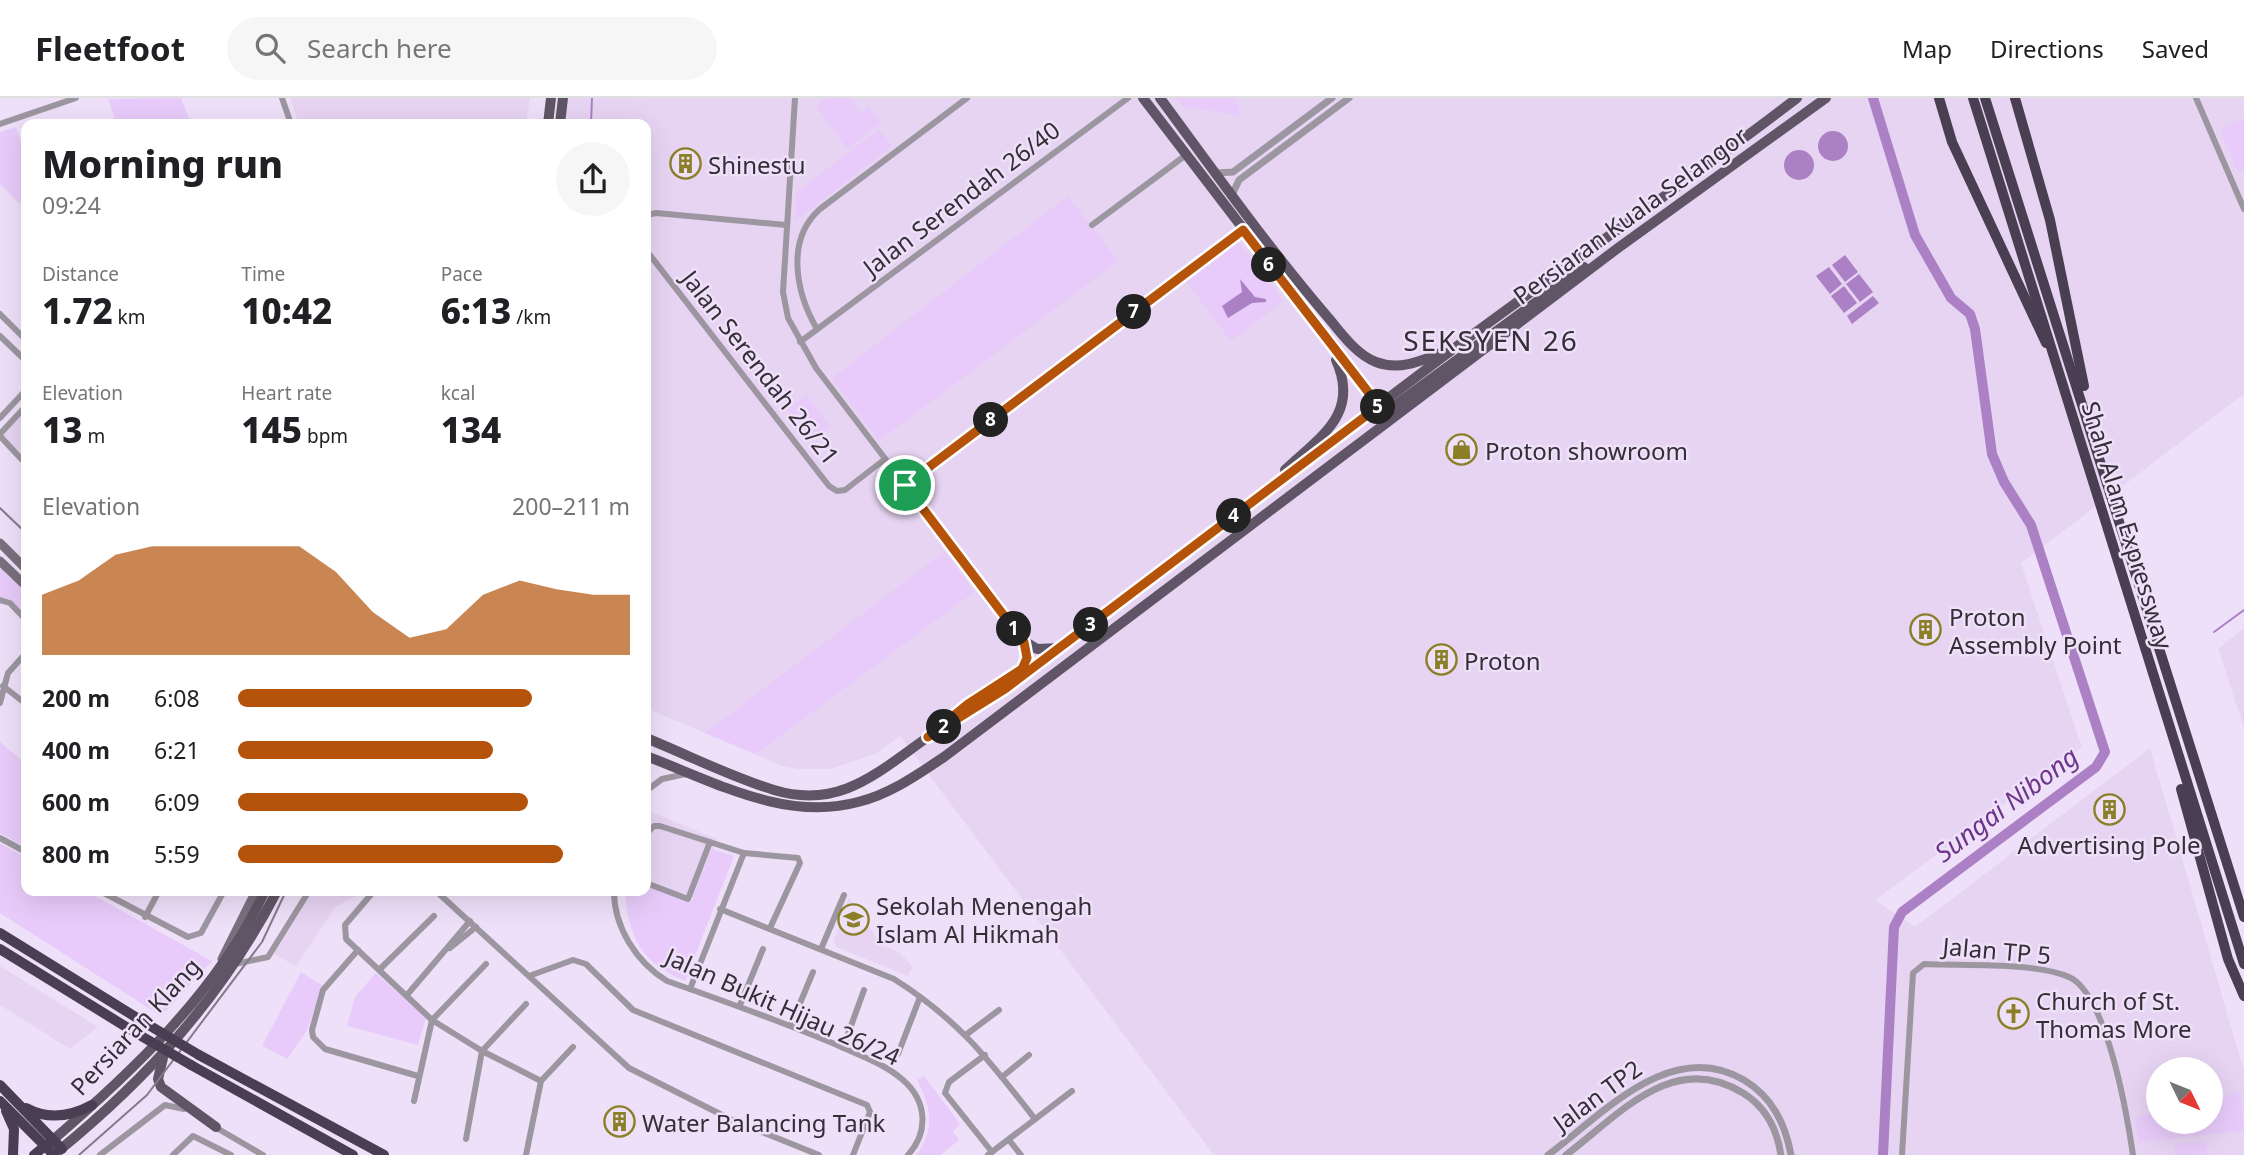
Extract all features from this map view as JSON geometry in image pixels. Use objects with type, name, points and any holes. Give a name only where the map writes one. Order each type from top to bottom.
[{"type":"highway","points":[[1939,98],[1952,142],[2060,370]]},
{"type":"highway","name":"Shah Alam Expressway","points":[[1973,98],[2060,370],[2166,722],[2244,964]]},
{"type":"highway","name":"Shah Alam Expressway","points":[[1985,98],[2244,917]]},
{"type":"highway","points":[[2015,98],[2050,220],[2095,440]]},
{"type":"highway","points":[[2166,722],[2189,825],[2228,959],[2244,996]]},
{"type":"highway","points":[[0,933],[198,1055],[384,1155]]},
{"type":"highway","points":[[0,948],[136,1033],[353,1155]]},
{"type":"highway","points":[[0,1085],[22,1106],[45,1115],[69,1115],[92,1105]]},
{"type":"highway","points":[[13,1098],[57,1153]]},
{"type":"highway","points":[[0,1101],[50,1142]]},
{"type":"highway","points":[[0,1101],[14,1129],[13,1155]]},
{"type":"highway","points":[[34,1155],[50,1142]]},
{"type":"main road","points":[[549,119],[551,98]]},
{"type":"main road","points":[[560,119],[563,98]]},
{"type":"main road","points":[[1143,98],[1379,406],[1394,406],[1569,275],[1618,248]]},
{"type":"main road","points":[[1160,98],[1304,289],[1354,346],[1373,361],[1402,366],[1455,347]]},
{"type":"main road","name":"Persiaran Kuala Selangor","points":[[651,740],[775,790],[824,796],[858,785],[882,773],[928,737],[1005,689],[1455,347],[1620,230],[1797,98]]},
{"type":"main road","name":"Persiaran Kuala Selangor","points":[[651,758],[777,805],[804,808],[859,802],[892,789],[944,757],[1005,712],[1618,248],[1826,98]]},
{"type":"main road","points":[[1252,502],[1335,422],[1344,405],[1345,388],[1331,346]]},
{"type":"main road","points":[[0,543],[21,564]]},
{"type":"main road","points":[[0,561],[21,581]]},
{"type":"main road","points":[[1024,642],[1037,649],[1060,648]]},
{"type":"main road","points":[[928,737],[968,704],[1022,669],[1027,658],[1024,642]]},
{"type":"main road","points":[[220,964],[254,896]]},
{"type":"main road","name":"Persiaran Klang","points":[[50,1142],[92,1105],[190,1004],[220,964],[262,896]]},
{"type":"main road","name":"Persiaran Klang","points":[[57,1153],[165,1055],[235,964],[274,896]]},
{"type":"main road","points":[[165,1055],[158,1070],[161,1087],[216,1127]]},
{"type":"street","points":[[0,124],[76,98]]},
{"type":"street","points":[[282,98],[289,119]]},
{"type":"street","points":[[795,98],[783,292],[788,318],[816,368],[1024,642]]},
{"type":"street","points":[[817,330],[806,311],[798,272],[798,254],[805,225],[820,209],[968,98]]},
{"type":"street","name":"Jalan Serendah 26/40","points":[[800,342],[1128,98]]},
{"type":"street","points":[[1215,173],[1233,172],[1332,98]]},
{"type":"street","points":[[1232,195],[1239,180],[1349,98]]},
{"type":"street","points":[[2196,98],[2244,209]]},
{"type":"street","points":[[1092,225],[1186,155]]},
{"type":"street","points":[[651,211],[786,225]]},
{"type":"street","points":[[651,214],[656,213]]},
{"type":"street","points":[[905,485],[1243,230]]},
{"type":"street","name":"Jalan Serendah 26/21","points":[[651,256],[829,486],[837,491],[845,490],[885,459]]},
{"type":"street","points":[[0,314],[21,335]]},
{"type":"street","points":[[0,336],[21,356]]},
{"type":"street","points":[[0,418],[21,395]]},
{"type":"street","points":[[21,412],[0,435],[21,458]]},
{"type":"street","points":[[0,600],[10,603],[21,615]]},
{"type":"street","points":[[0,703],[8,673],[21,659]]},
{"type":"street","points":[[3,686],[21,699]]},
{"type":"street","points":[[651,787],[662,779],[691,772]]},
{"type":"street","points":[[651,829],[660,826],[744,853],[800,860],[770,928]]},
{"type":"street","points":[[0,838],[21,849]]},
{"type":"street","points":[[651,885],[688,899],[710,842]]},
{"type":"street","points":[[690,989],[744,853]]},
{"type":"street","points":[[821,948],[844,895]]},
{"type":"street","points":[[109,896],[183,936],[195,937],[204,928],[221,896]]},
{"type":"street","points":[[145,917],[156,896]]},
{"type":"street","points":[[235,964],[268,957],[306,896]]},
{"type":"street","points":[[370,896],[345,925],[346,939],[432,1020],[482,1051],[541,1081]]},
{"type":"street","points":[[442,896],[636,1073],[730,1119],[819,1155]]},
{"type":"street","name":"Jalan Bukit Hijau 26/24","points":[[615,896],[620,928],[653,972],[690,989],[791,1025],[897,1075],[917,1096],[924,1119],[920,1137],[908,1155]]},
{"type":"street","points":[[720,909],[894,979],[967,1034],[1035,1119]]},
{"type":"street","points":[[380,969],[434,916]]},
{"type":"street","points":[[407,995],[449,949],[470,921]]},
{"type":"street","points":[[449,949],[476,928]]},
{"type":"street","points":[[740,1006],[763,949]]},
{"type":"street","points":[[358,950],[323,990],[312,1030],[313,1037],[325,1049],[418,1076]]},
{"type":"street","points":[[529,976],[573,960],[586,964],[633,1010],[867,1105],[870,1112],[853,1155]]},
{"type":"street","points":[[414,1101],[432,1020],[486,964]]},
{"type":"street","name":"Jalan TP 5","points":[[1902,1155],[1913,973],[1924,964],[2043,970],[2068,977],[2080,985],[2094,1002],[2106,1033],[2133,1155]]},
{"type":"street","points":[[791,1025],[813,972]]},
{"type":"street","points":[[843,1048],[864,990]]},
{"type":"street","points":[[898,1054],[920,997]]},
{"type":"street","points":[[466,1139],[482,1051],[526,1004]]},
{"type":"street","points":[[967,1034],[999,1010]]},
{"type":"street","points":[[526,1155],[541,1081],[573,1047]]},
{"type":"street","points":[[985,1055],[949,1082],[945,1093],[990,1154],[1072,1091]]},
{"type":"street","points":[[1002,1077],[1029,1055]]},
{"type":"street","name":"Jalan TP2","points":[[1548,1155],[1651,1077],[1694,1066],[1730,1072],[1760,1090],[1781,1120],[1791,1155]]},
{"type":"street","name":"Jalan TP2","points":[[1566,1155],[1656,1087],[1680,1079],[1704,1077],[1726,1083],[1755,1100],[1775,1132],[1781,1155]]},
{"type":"street","points":[[100,1155],[164,1105],[178,1106],[263,1155]]},
{"type":"street","points":[[173,1155],[193,1136],[204,1138],[231,1155]]},
{"type":"street","points":[[1009,1140],[1021,1155]]},
{"type":"shaded area","points":[[181,98],[189,119],[115,119],[108,99]]},
{"type":"shaded area","points":[[290,98],[530,98],[527,119],[297,119]]},
{"type":"shaded area","points":[[557,98],[2244,98],[2244,394],[2021,563],[2082,747],[1875,900],[1915,927],[2150,748],[2244,1071],[2244,1155],[1214,1155],[900,736],[875,754],[831,769],[782,766],[651,710],[651,119],[555,119]]},
{"type":"shaded area","points":[[826,98],[850,98],[861,113],[869,107],[881,123],[847,149],[816,106]]},
{"type":"shaded area","points":[[1176,98],[1235,98],[1242,116],[1183,106]]},
{"type":"shaded area","points":[[2244,118],[2244,170],[2238,173],[2220,129]]},
{"type":"shaded area","points":[[16,127],[21,142],[21,205],[0,184],[0,132]]},
{"type":"shaded area","points":[[879,129],[892,146],[795,221],[796,193]]},
{"type":"shaded area","points":[[1833,131],[1839,132],[1847,140],[1847,152],[1839,160],[1833,161],[1827,160],[1819,152],[1818,146],[1819,140],[1827,132]]},
{"type":"shaded area","points":[[1799,150],[1805,151],[1813,159],[1813,171],[1805,179],[1799,180],[1793,179],[1785,171],[1784,165],[1785,159],[1793,151]]},
{"type":"shaded area","points":[[1068,196],[1118,261],[879,441],[832,378]]},
{"type":"shaded area","points":[[1238,241],[1283,301],[1231,341],[1186,281]]},
{"type":"shaded area","points":[[1845,255],[1858,272],[1845,282],[1832,265]]},
{"type":"shaded area","points":[[1829,267],[1842,284],[1830,294],[1816,276]]},
{"type":"shaded area","points":[[1859,274],[1873,292],[1860,302],[1846,284]]},
{"type":"shaded area","points":[[1240,279],[1255,297],[1266,299],[1266,302],[1252,303],[1228,318],[1222,306],[1242,292]]},
{"type":"shaded area","points":[[1844,286],[1857,303],[1844,313],[1831,296]]},
{"type":"shaded area","points":[[1873,296],[1879,303],[1852,324],[1847,316]]},
{"type":"shaded area","points":[[806,395],[831,427],[812,442],[787,410]]},
{"type":"shaded area","points":[[21,415],[21,454],[2,436]]},
{"type":"shaded area","points":[[944,552],[974,592],[756,754],[705,733]]},
{"type":"shaded area","points":[[0,565],[21,586],[21,612],[9,599],[0,598]]},
{"type":"shaded area","points":[[2244,628],[2244,728],[2218,649]]},
{"type":"shaded area","points":[[0,742],[21,758],[21,844],[0,833]]},
{"type":"shaded area","points":[[651,812],[717,839],[693,898],[651,882]]},
{"type":"shaded area","points":[[0,843],[21,855],[21,896],[95,896],[212,961],[161,1016],[0,913]]},
{"type":"shaded area","points":[[712,849],[734,856],[685,981],[657,966],[640,946],[629,922],[626,896],[651,896],[651,887],[691,902]]},
{"type":"shaded area","points":[[310,896],[356,896],[335,907],[296,966],[274,954]]},
{"type":"shaded area","name":"Sekolah Menengah Islam Al Hikmah","points":[[849,898],[882,945],[899,952],[913,967],[908,976],[836,947],[834,941]]},
{"type":"shaded area","points":[[0,966],[98,1027],[70,1049],[0,1005]]},
{"type":"shaded area","points":[[301,972],[323,986],[307,1030],[287,1059],[262,1046]]},
{"type":"shaded area","points":[[376,973],[426,1018],[418,1045],[347,1026],[355,997]]},
{"type":"shaded area","points":[[924,1076],[960,1124],[953,1131],[959,1140],[940,1155],[916,1155],[929,1127],[926,1099],[917,1080]]},
{"type":"shaded area","points":[[2241,1092],[2244,1131],[2223,1133],[2223,1097]]},
{"type":"shaded area","points":[[2146,1115],[2146,1134],[2215,1134],[2139,1142],[2135,1118]]},
{"type":"shaded area","points":[[2206,1141],[2207,1155],[2175,1155],[2175,1144]]},
{"type":"waterway","points":[[591,119],[592,98]]},
{"type":"waterway","name":"Sungai Nibong","points":[[1873,98],[1915,235],[1951,298],[1970,314],[1975,329],[1992,454],[2004,482],[2031,525],[2105,752],[2096,767],[1902,912],[1894,927],[1883,1155]]},
{"type":"waterway","points":[[2214,632],[2244,610]]},
{"type":"tram line","points":[[0,508],[21,528]]},
{"type":"tram line","points":[[79,1155],[147,1095],[262,942],[284,896]]},
{"type":"place","name":"Shinestu","points":[[685,164]]},
{"type":"place","name":"Proton showroom","points":[[1462,450]]},
{"type":"place","name":"Proton Assembly Point","points":[[1926,630]]},
{"type":"place","name":"Proton","points":[[1441,660]]},
{"type":"place","name":"Advertising Pole","points":[[2109,810]]},
{"type":"place","name":"Sekolah Menengah Islam Al Hikmah","points":[[853,919]]},
{"type":"place","name":"Church of St. Thomas More","points":[[2013,1014]]},
{"type":"place","name":"Water Balancing Tank","points":[[619,1122]]},
{"type":"district","name":"SEKSYEN 26","points":[[1491,340]]},
{"type":"route","points":[[1243,230],[1379,406],[1005,689],[928,737],[968,704],[1014,676],[1027,663],[1027,658],[1024,642],[905,485],[1243,230]]}]
